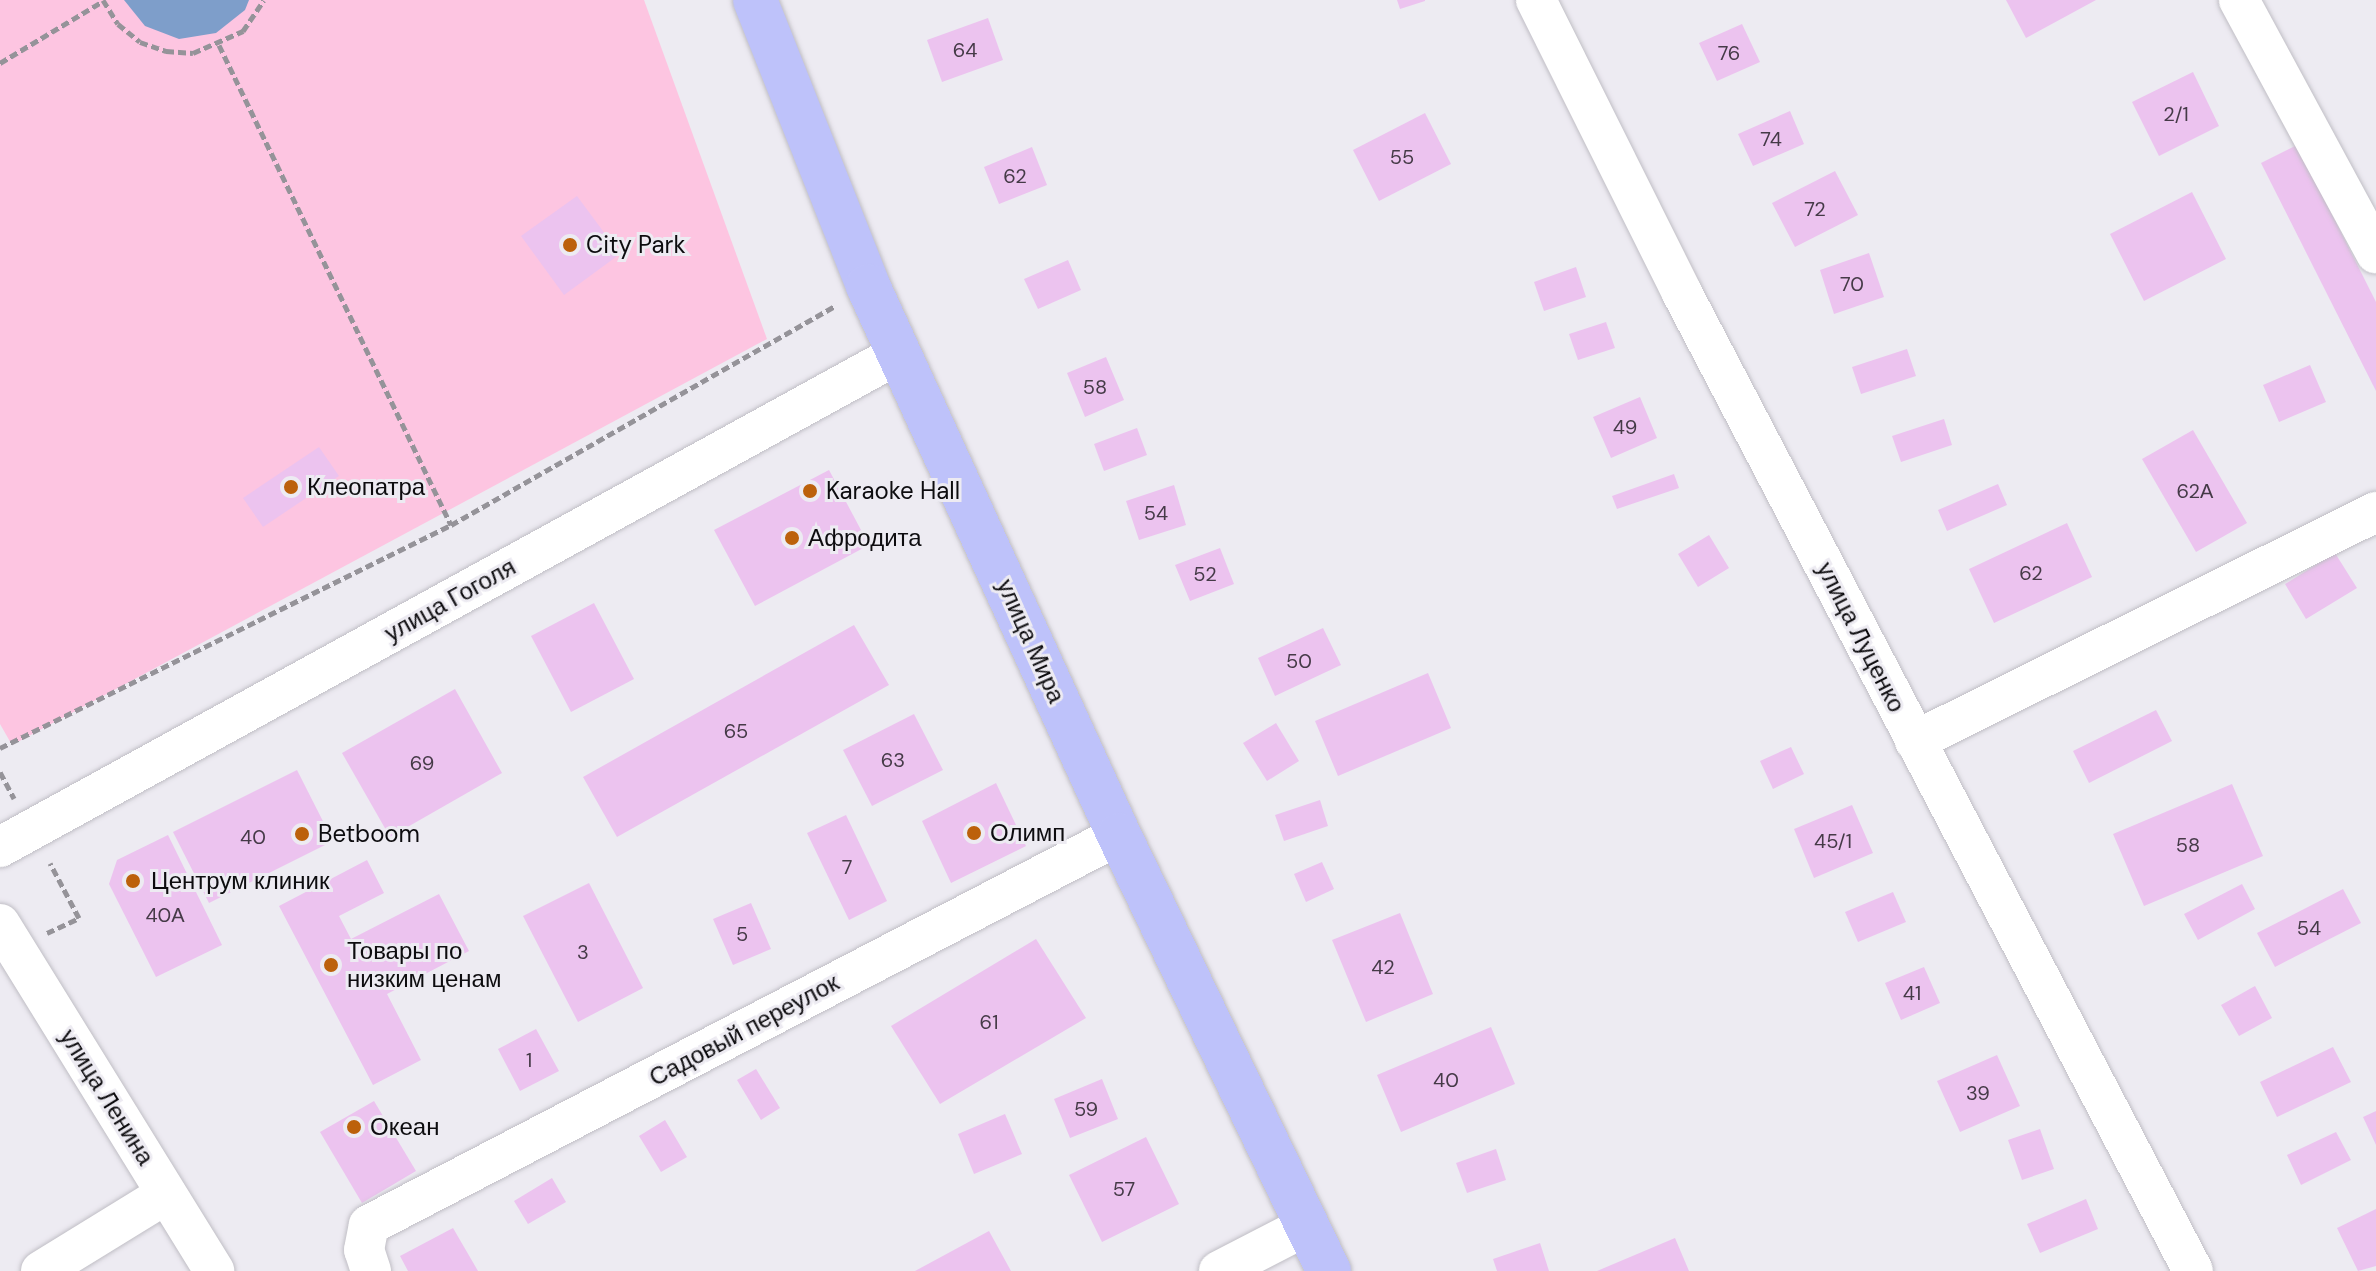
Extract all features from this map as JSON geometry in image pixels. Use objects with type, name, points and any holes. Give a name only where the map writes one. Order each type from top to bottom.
[{"type":"main road","name":"улица Мира","points":[[755,0],[868,286],[1119,835],[1329,1271]]},
{"type":"street","name":"улица Луценко","points":[[1536,0],[1915,741],[2193,1271]]},
{"type":"street","points":[[2239,0],[2376,253]]},
{"type":"street","name":"улица Гоголя","points":[[16,839],[900,353]]},
{"type":"street","points":[[1915,741],[2376,512]]},
{"type":"street","name":"Садовый переулок","points":[[371,1271],[364,1250],[369,1225],[1119,835]]},
{"type":"street","name":"улица Ленина","points":[[8,936],[214,1271]]},
{"type":"street","points":[[41,1271],[166,1194]]},
{"type":"street","points":[[1219,1271],[1308,1225]]},
{"type":"path","points":[[0,63],[103,0],[118,24],[140,42],[179,52],[219,45],[243,31],[264,0]]},
{"type":"path","points":[[219,45],[451,525]]},
{"type":"path","points":[[0,748],[451,525],[868,286]]},
{"type":"path","points":[[0,772],[16,839],[79,918],[8,936]]},
{"type":"shaded area","points":[[0,0],[644,0],[767,339],[12,745],[0,724]]},
{"type":"water","points":[[124,0],[249,0],[245,10],[216,33],[179,39],[145,26]]},
{"type":"building","points":[[1397,0],[1425,0],[1425,1],[1400,9]]},
{"type":"building","points":[[2006,0],[2096,0],[2026,38]]},
{"type":"building","points":[[988,18],[1003,60],[942,82],[927,40]]},
{"type":"building","points":[[1742,24],[1760,62],[1717,81],[1699,43]]},
{"type":"building","points":[[2193,72],[2219,126],[2159,156],[2132,102]]},
{"type":"building","points":[[1790,111],[1804,144],[1753,166],[1738,134]]},
{"type":"building","points":[[1425,113],[1451,164],[1379,201],[1353,150]]},
{"type":"building","points":[[2297,145],[2376,302],[2376,391],[2261,163]]},
{"type":"building","points":[[1032,147],[1047,185],[999,204],[984,167]]},
{"type":"building","points":[[1835,171],[1858,215],[1795,247],[1772,203]]},
{"type":"building","points":[[2192,192],[2226,259],[2144,301],[2110,234]]},
{"type":"building","name":"City Park","points":[[577,196],[620,254],[564,295],[521,236]]},
{"type":"building","points":[[1869,253],[1884,297],[1834,314],[1820,270]]},
{"type":"building","points":[[1068,260],[1081,290],[1038,309],[1024,279]]},
{"type":"building","points":[[1576,267],[1586,297],[1544,311],[1534,282]]},
{"type":"building","points":[[1606,322],[1615,348],[1578,360],[1569,334]]},
{"type":"building","points":[[1907,349],[1916,376],[1861,394],[1852,367]]},
{"type":"building","points":[[1106,357],[1124,400],[1085,417],[1067,373]]},
{"type":"building","points":[[2310,365],[2326,402],[2279,422],[2263,385]]},
{"type":"building","points":[[1640,397],[1657,438],[1611,458],[1593,417]]},
{"type":"building","points":[[1944,419],[1952,445],[1901,462],[1892,436]]},
{"type":"building","points":[[1137,428],[1147,455],[1104,471],[1094,444]]},
{"type":"building","points":[[2193,430],[2247,523],[2196,552],[2142,459]]},
{"type":"building","name":"Клеопатра","points":[[319,447],[339,476],[263,527],[243,498]]},
{"type":"building","name":"Афродита","points":[[829,470],[869,545],[755,606],[714,530]]},
{"type":"building","points":[[1674,474],[1679,488],[1617,509],[1612,496]]},
{"type":"building","points":[[1998,484],[2007,505],[1947,531],[1938,510]]},
{"type":"building","points":[[1174,485],[1186,525],[1139,540],[1126,501]]},
{"type":"building","points":[[2067,523],[2092,577],[1994,623],[1969,569]]},
{"type":"building","points":[[1709,535],[1729,568],[1698,587],[1678,554]]},
{"type":"building","points":[[1220,548],[1234,584],[1190,601],[1175,565]]},
{"type":"building","points":[[2335,553],[2357,588],[2306,619],[2285,584]]},
{"type":"building","points":[[594,603],[634,679],[571,712],[531,636]]},
{"type":"building","points":[[854,625],[889,685],[617,837],[583,777]]},
{"type":"building","points":[[1323,628],[1341,665],[1275,696],[1258,658]]},
{"type":"building","points":[[1428,673],[1451,728],[1338,776],[1315,721]]},
{"type":"building","points":[[455,689],[502,773],[390,837],[342,753]]},
{"type":"building","points":[[2156,710],[2172,741],[2089,783],[2073,751]]},
{"type":"building","points":[[914,714],[943,770],[872,806],[843,750]]},
{"type":"building","points":[[1276,723],[1299,761],[1267,781],[1243,743]]},
{"type":"building","points":[[1791,747],[1804,774],[1773,789],[1760,761]]},
{"type":"building","points":[[297,770],[333,841],[209,903],[173,832]]},
{"type":"building","name":"Олимп","points":[[996,783],[1026,846],[951,883],[922,821]]},
{"type":"building","points":[[2232,784],[2263,856],[2144,906],[2113,834]]},
{"type":"building","points":[[1320,800],[1328,826],[1284,841],[1275,815]]},
{"type":"building","points":[[1852,805],[1873,853],[1814,878],[1794,829]]},
{"type":"building","points":[[846,815],[887,901],[849,920],[807,833]]},
{"type":"building","points":[[168,835],[222,945],[156,977],[109,884],[117,860]]},
{"type":"building","points":[[367,860],[384,893],[339,916],[351,939],[439,894],[469,951],[387,994],[421,1060],[373,1085],[279,906]]},
{"type":"building","points":[[1322,862],[1334,889],[1306,902],[1294,874]]},
{"type":"building","points":[[589,883],[643,988],[578,1022],[523,916]]},
{"type":"building","points":[[2242,884],[2255,909],[2198,940],[2184,914]]},
{"type":"building","points":[[2343,889],[2361,923],[2275,967],[2257,933]]},
{"type":"building","points":[[1893,892],[1906,922],[1858,942],[1845,912]]},
{"type":"building","points":[[751,903],[771,949],[733,965],[713,919]]},
{"type":"building","points":[[1400,913],[1433,994],[1366,1022],[1332,940]]},
{"type":"building","points":[[1036,939],[1086,1018],[940,1104],[891,1026]]},
{"type":"building","points":[[1924,967],[1940,1003],[1901,1020],[1885,983]]},
{"type":"building","points":[[2255,986],[2272,1018],[2239,1036],[2221,1005]]},
{"type":"building","points":[[1491,1027],[1515,1084],[1401,1132],[1377,1075]]},
{"type":"building","points":[[536,1029],[559,1071],[520,1091],[498,1049]]},
{"type":"building","points":[[2333,1047],[2351,1082],[2277,1117],[2260,1082]]},
{"type":"building","points":[[1997,1055],[2020,1106],[1960,1132],[1937,1081]]},
{"type":"building","points":[[756,1069],[780,1108],[761,1120],[737,1080]]},
{"type":"building","points":[[1102,1079],[1118,1119],[1070,1138],[1054,1099]]},
{"type":"building","points":[[374,1101],[416,1171],[362,1203],[320,1132]]},
{"type":"building","points":[[2376,1111],[2376,1145],[2363,1117]]},
{"type":"building","points":[[1005,1114],[1022,1154],[974,1174],[958,1134]]},
{"type":"building","points":[[665,1120],[687,1157],[661,1172],[639,1136]]},
{"type":"building","points":[[2040,1129],[2054,1169],[2022,1180],[2008,1140]]},
{"type":"building","points":[[2336,1132],[2351,1160],[2301,1185],[2287,1155]]},
{"type":"building","points":[[1146,1137],[1179,1204],[1102,1242],[1069,1175]]},
{"type":"building","points":[[1496,1149],[1506,1180],[1467,1193],[1456,1163]]},
{"type":"building","points":[[552,1178],[566,1202],[528,1224],[514,1201]]},
{"type":"building","points":[[2086,1199],[2098,1229],[2040,1253],[2027,1224]]},
{"type":"building","points":[[2376,1209],[2376,1266],[2358,1271],[2337,1228]]},
{"type":"building","points":[[453,1228],[478,1271],[408,1271],[400,1256]]},
{"type":"building","points":[[989,1231],[1011,1271],[915,1271]]},
{"type":"building","points":[[1675,1238],[1689,1271],[1597,1271]]},
{"type":"building","points":[[1540,1243],[1549,1271],[1497,1271],[1493,1259]]},
{"type":"place","name":"City Park","points":[[570,245]]},
{"type":"place","name":"Клеопатра","points":[[291,487]]},
{"type":"place","name":"Karaoke Hall","points":[[810,491]]},
{"type":"place","name":"Афродита","points":[[792,538]]},
{"type":"place","name":"Олимп","points":[[974,833]]},
{"type":"place","name":"Betboom","points":[[302,834]]},
{"type":"place","name":"Центрум клиник","points":[[133,881]]},
{"type":"place","name":"Товары по низким ценам","points":[[331,965]]},
{"type":"place","name":"Океан","points":[[354,1127]]}]
